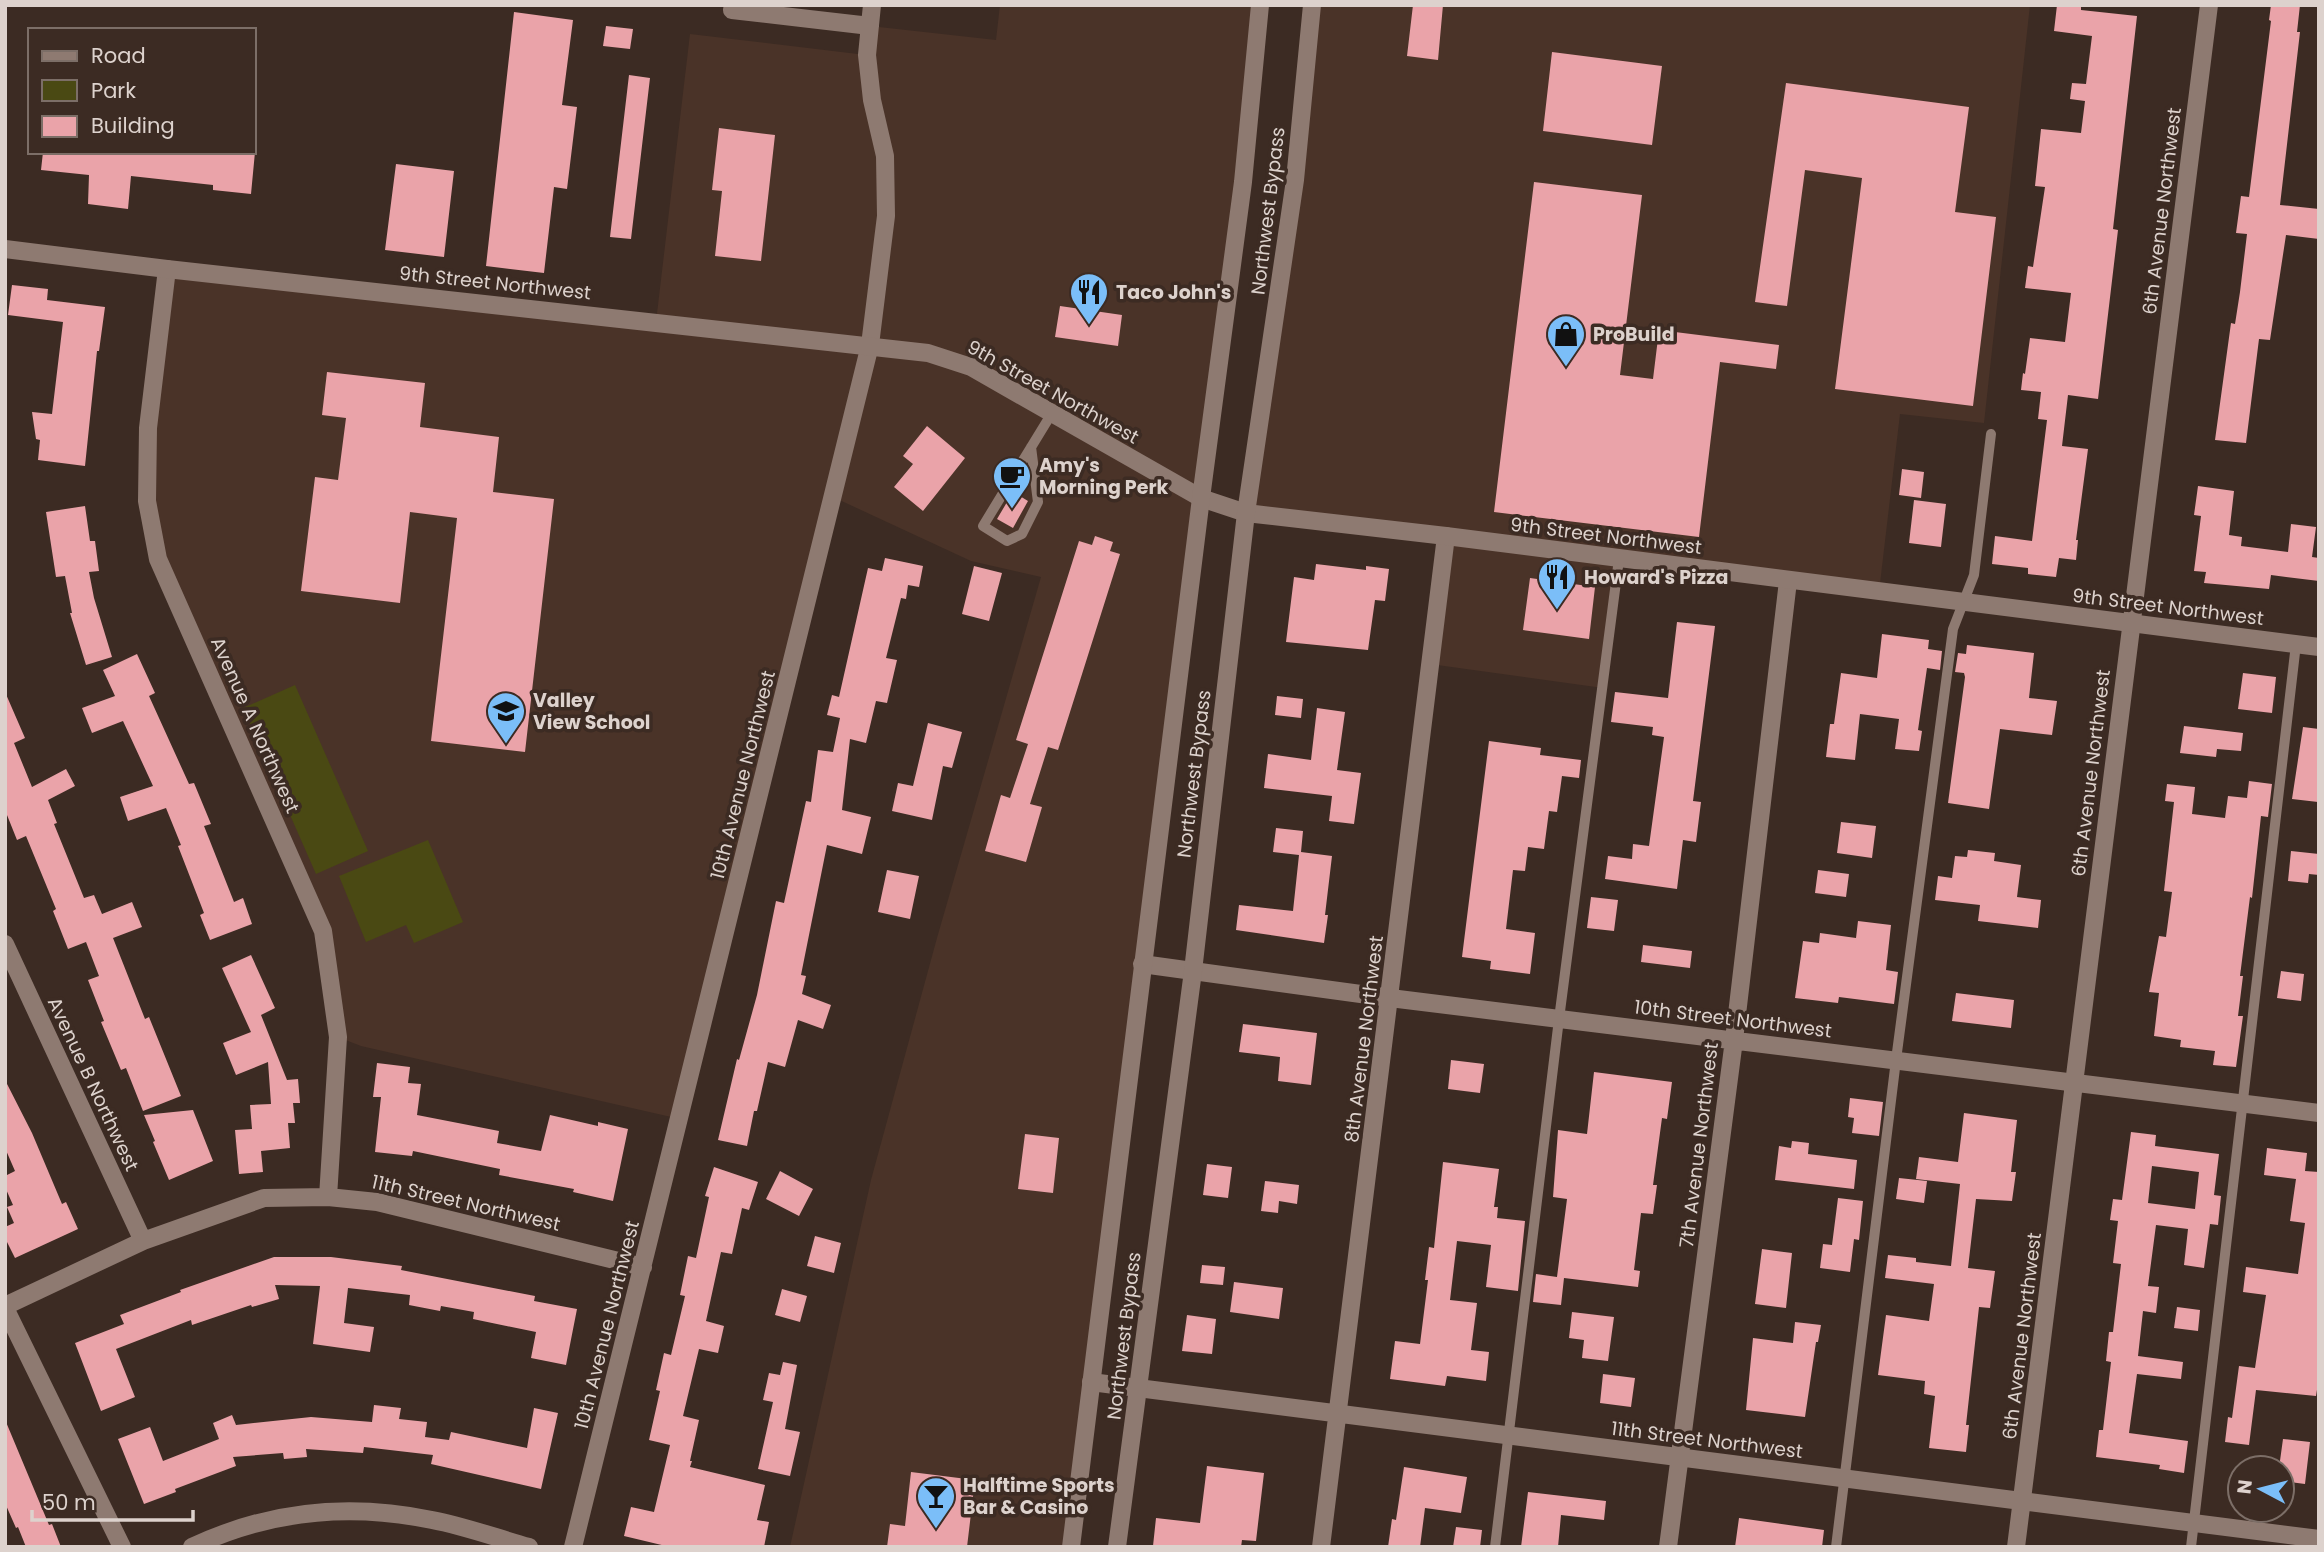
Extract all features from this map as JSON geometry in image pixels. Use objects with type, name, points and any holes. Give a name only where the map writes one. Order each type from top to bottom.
[{"type":"street","points":[[733,5],[732,10],[870,26]]},
{"type":"street","name":"10th Avenue Northwest","points":[[573,1547],[870,345],[886,216],[885,156],[872,100],[867,55],[872,5]]},
{"type":"street","name":"Northwest Bypass","points":[[1071,1547],[1200,498],[1243,182],[1260,5]]},
{"type":"street","name":"Northwest Bypass","points":[[1117,1547],[1192,971],[1246,513],[1295,180],[1312,5]]},
{"type":"street","name":"6th Avenue Northwest","points":[[2016,1547],[2209,5]]},
{"type":"street","name":"9th Street Northwest","points":[[5,248],[167,269],[928,353],[971,367],[1200,498],[1246,513],[2319,647]]},
{"type":"street","name":"Avenue A Northwest","points":[[167,269],[148,428],[147,502],[158,559],[323,931],[338,1037],[328,1197]]},
{"type":"street","name":"8th Avenue Northwest","points":[[1321,1547],[1446,536]]},
{"type":"street","name":"7th Avenue Northwest","points":[[1668,1547],[1734,1040],[1788,580]]},
{"type":"street","name":"Avenue B Northwest","points":[[5,944],[143,1241]]},
{"type":"street","name":"10th Street Northwest","points":[[1142,964],[1390,998],[2319,1113]]},
{"type":"street","name":"11th Street Northwest","points":[[5,1307],[143,1241],[264,1198],[328,1197],[377,1202],[643,1267]]},
{"type":"street","points":[[5,1307],[122,1547]]},
{"type":"street","name":"11th Street Northwest","points":[[1091,1382],[2319,1539]]},
{"type":"street","points":[[192,1547],[220,1534],[296,1514],[367,1511],[432,1520],[529,1547]]},
{"type":"lane","points":[[1031,447],[1038,502],[1022,534],[1007,541],[983,526],[1031,447],[1052,413]]},
{"type":"lane","points":[[1836,1547],[1953,629],[1973,575],[1991,434]]},
{"type":"lane","points":[[1495,1547],[1559,1019],[1619,559]]},
{"type":"lane","points":[[2191,1547],[2297,644]]},
{"type":"shaded area","points":[[1000,5],[1260,5],[1071,1547],[790,1547],[871,1180],[937,938],[1041,577],[971,561],[833,497],[680,1119],[361,1046],[338,1037],[323,931],[158,559],[148,428],[167,269],[656,322],[690,34],[866,55],[870,26],[996,40]]},
{"type":"shaded area","points":[[1312,5],[2030,5],[1984,423],[1900,414],[1879,592],[1620,559],[1603,688],[1430,664],[1445,536],[1246,513]]},
{"type":"green space","points":[[295,685],[368,851],[316,874],[243,708]]},
{"type":"green space","points":[[428,840],[463,922],[414,943],[406,925],[366,942],[339,876]]},
{"type":"building","points":[[1413,5],[1443,5],[1438,60],[1407,56]]},
{"type":"building","points":[[2057,5],[2081,5],[2081,10],[2137,16],[2113,229],[2118,230],[2098,399],[2068,395],[2062,446],[2088,449],[2076,540],[2076,560],[2059,558],[2056,577],[2028,574],[2028,568],[1992,564],[1995,536],[2032,541],[2047,420],[2038,419],[2041,392],[2021,390],[2023,373],[2025,374],[2030,338],[2065,342],[2071,293],[2025,288],[2028,266],[2033,267],[2045,187],[2035,186],[2041,129],[2081,133],[2085,101],[2070,99],[2072,83],[2086,84],[2092,36],[2054,31]]},
{"type":"building","points":[[2271,5],[2300,5],[2297,32],[2300,32],[2280,205],[2319,209],[2319,239],[2286,235],[2270,340],[2259,339],[2246,443],[2215,440],[2231,323],[2235,324],[2240,292],[2247,234],[2236,233],[2241,196],[2249,197]]},
{"type":"building","points":[[514,12],[573,20],[562,105],[577,107],[567,189],[554,187],[544,273],[486,266]]},
{"type":"building","points":[[606,26],[633,29],[630,49],[603,46]]},
{"type":"building","points":[[1552,52],[1662,66],[1652,145],[1543,131]]},
{"type":"building","points":[[629,75],[650,78],[631,239],[610,237]]},
{"type":"building","points":[[1786,83],[1969,107],[1955,212],[1996,217],[1973,406],[1835,389],[1862,178],[1805,170],[1787,306],[1755,302]]},
{"type":"building","points":[[719,128],[775,135],[761,261],[715,256],[722,191],[712,190]]},
{"type":"building","points":[[43,154],[255,154],[251,194],[213,190],[213,185],[131,176],[128,209],[88,204],[89,175],[41,170]]},
{"type":"building","points":[[396,164],[454,171],[444,257],[385,250]]},
{"type":"building","points":[[1534,182],[1642,195],[1620,375],[1653,379],[1659,330],[1779,345],[1776,369],[1720,362],[1699,537],[1494,512]]},
{"type":"building","points":[[12,285],[48,289],[47,300],[105,307],[97,351],[85,466],[38,460],[40,440],[36,439],[32,412],[52,414],[63,322],[8,315]]},
{"type":"building","name":"Taco John's","points":[[1060,306],[1122,315],[1118,346],[1055,337]]},
{"type":"building","points":[[327,372],[425,383],[420,427],[499,437],[493,492],[554,499],[525,752],[431,741],[457,518],[410,512],[400,603],[301,591],[315,477],[338,480],[346,418],[322,415]]},
{"type":"building","points":[[927,426],[965,458],[923,511],[894,487],[913,464],[903,456]]},
{"type":"building","points":[[1902,469],[1924,472],[1921,498],[1899,495]]},
{"type":"building","points":[[2198,486],[2234,491],[2229,535],[2242,537],[2241,546],[2288,552],[2291,524],[2316,527],[2312,557],[2319,558],[2319,581],[2271,575],[2269,589],[2204,583],[2206,572],[2194,571],[2201,516],[2194,515]]},
{"type":"building","points":[[1013,492],[1028,501],[1013,528],[997,519]]},
{"type":"building","points":[[1914,500],[1946,504],[1941,547],[1909,543]]},
{"type":"building","points":[[85,506],[90,541],[95,541],[99,571],[89,572],[112,657],[86,665],[70,613],[65,576],[56,577],[46,512]]},
{"type":"building","points":[[1095,536],[1113,542],[1110,551],[1120,554],[1058,750],[1048,747],[1030,804],[1042,807],[1026,862],[985,851],[1001,795],[1010,798],[1028,744],[1016,740],[1079,541],[1092,545]]},
{"type":"building","points":[[885,558],[923,566],[919,587],[908,585],[906,599],[901,598],[886,658],[897,660],[887,703],[876,701],[866,743],[850,739],[842,810],[871,817],[862,854],[827,845],[801,975],[806,976],[802,994],[831,1005],[823,1029],[798,1020],[785,1067],[768,1062],[747,1146],[718,1140],[737,1059],[739,1060],[757,995],[776,901],[784,903],[806,801],[811,802],[818,750],[833,752],[840,718],[827,715],[832,695],[839,697],[868,568],[882,571]]},
{"type":"building","points":[[1316,564],[1366,570],[1366,566],[1389,569],[1385,601],[1375,600],[1368,650],[1286,642],[1294,577],[1314,580]]},
{"type":"building","points":[[974,566],[1002,573],[989,621],[962,614]]},
{"type":"building","points":[[1530,578],[1595,587],[1589,639],[1523,630]]},
{"type":"building","points":[[1677,622],[1715,626],[1693,801],[1701,802],[1696,842],[1683,840],[1677,889],[1605,879],[1608,856],[1632,859],[1633,844],[1649,846],[1664,737],[1652,735],[1653,727],[1611,722],[1615,692],[1668,698]]},
{"type":"building","points":[[1882,634],[1929,640],[1928,649],[1942,651],[1940,670],[1927,668],[1918,730],[1922,731],[1919,751],[1895,749],[1899,719],[1860,714],[1855,760],[1826,757],[1841,673],[1877,678]]},
{"type":"building","points":[[1967,645],[2034,653],[2029,698],[2057,701],[2052,735],[2000,729],[1989,809],[1948,803],[1965,677],[1964,673],[1955,672],[1958,653],[1966,654]]},
{"type":"building","points":[[137,654],[155,693],[149,696],[189,784],[194,783],[211,824],[204,826],[234,902],[243,898],[252,924],[210,940],[200,915],[204,913],[166,808],[128,821],[120,797],[153,786],[123,721],[92,733],[82,708],[115,696],[103,670]]},
{"type":"building","points":[[2243,673],[2276,677],[2272,713],[2238,709]]},
{"type":"building","points":[[5,692],[25,738],[14,743],[32,787],[66,769],[75,786],[48,800],[57,823],[54,824],[84,898],[94,895],[102,914],[132,902],[142,927],[113,938],[145,1019],[149,1017],[181,1096],[143,1111],[126,1068],[121,1070],[101,1022],[104,1021],[88,980],[99,976],[86,942],[68,949],[53,911],[56,909],[26,836],[17,840],[5,810]]},
{"type":"building","points":[[1277,696],[1303,699],[1301,718],[1275,715]]},
{"type":"building","points":[[1317,708],[1345,712],[1337,770],[1361,773],[1354,824],[1329,821],[1332,796],[1264,788],[1268,754],[1311,760]]},
{"type":"building","points":[[928,723],[962,732],[952,768],[943,766],[932,820],[892,811],[898,783],[913,786]]},
{"type":"building","points":[[2184,726],[2243,733],[2241,751],[2217,749],[2216,757],[2180,753]]},
{"type":"building","points":[[2303,727],[2319,729],[2318,802],[2292,799]]},
{"type":"building","points":[[1489,741],[1541,748],[1540,755],[1581,760],[1579,778],[1562,776],[1557,812],[1549,811],[1544,849],[1528,847],[1525,871],[1513,870],[1506,929],[1535,933],[1530,974],[1490,969],[1491,961],[1462,957]]},
{"type":"building","points":[[2249,781],[2272,784],[2268,817],[2261,816],[2252,898],[2250,897],[2240,976],[2243,976],[2238,1016],[2243,1016],[2236,1067],[2213,1065],[2215,1051],[2180,1047],[2181,1040],[2154,1036],[2159,993],[2149,992],[2159,936],[2166,937],[2172,892],[2164,891],[2174,802],[2165,801],[2167,784],[2195,787],[2192,814],[2225,818],[2228,796],[2247,798]]},
{"type":"building","points":[[1841,822],[1876,826],[1872,858],[1837,853]]},
{"type":"building","points":[[1276,828],[1303,831],[1301,852],[1332,856],[1324,943],[1236,930],[1239,905],[1293,911],[1299,855],[1273,852]]},
{"type":"building","points":[[1968,850],[1995,853],[1994,861],[2021,865],[2017,897],[2041,900],[2038,928],[1978,921],[1980,905],[1935,900],[1938,876],[1952,878],[1955,856],[1967,857]]},
{"type":"building","points":[[2291,851],[2319,854],[2319,875],[2309,874],[2308,883],[2288,881]]},
{"type":"building","points":[[887,870],[919,876],[910,919],[878,912]]},
{"type":"building","points":[[1818,870],[1849,874],[1846,897],[1815,893]]},
{"type":"building","points":[[1591,897],[1618,900],[1614,931],[1587,928]]},
{"type":"building","points":[[1858,921],[1891,925],[1886,970],[1898,972],[1894,1004],[1839,997],[1838,1003],[1795,998],[1803,941],[1819,943],[1820,933],[1856,938]]},
{"type":"building","points":[[1643,945],[1692,951],[1690,968],[1641,962]]},
{"type":"building","points":[[251,955],[275,1008],[261,1015],[287,1080],[298,1079],[300,1103],[293,1103],[295,1123],[288,1123],[290,1148],[261,1151],[263,1172],[239,1174],[235,1130],[252,1129],[250,1105],[271,1104],[268,1062],[236,1075],[223,1043],[251,1032],[222,968]]},
{"type":"building","points":[[2281,971],[2304,974],[2301,1001],[2277,998]]},
{"type":"building","points":[[1956,993],[2014,1000],[2011,1028],[1952,1021]]},
{"type":"building","points":[[1243,1024],[1317,1033],[1311,1085],[1278,1081],[1280,1057],[1239,1052]]},
{"type":"building","points":[[1451,1060],[1484,1064],[1480,1093],[1448,1089]]},
{"type":"building","points":[[377,1063],[410,1067],[408,1083],[421,1084],[417,1115],[499,1131],[497,1143],[541,1151],[550,1115],[598,1126],[598,1122],[628,1129],[613,1201],[573,1192],[574,1189],[499,1175],[500,1169],[413,1151],[412,1156],[375,1152],[381,1097],[373,1097]]},
{"type":"building","points":[[1594,1072],[1672,1082],[1667,1119],[1662,1118],[1653,1185],[1657,1185],[1653,1214],[1641,1213],[1634,1270],[1640,1271],[1638,1287],[1564,1278],[1561,1305],[1533,1302],[1536,1274],[1557,1277],[1567,1199],[1553,1197],[1558,1130],[1587,1134]]},
{"type":"building","points":[[5,1080],[32,1133],[62,1204],[66,1202],[78,1229],[15,1258],[5,1238],[5,1227],[14,1223],[7,1207],[13,1205],[5,1187],[5,1176],[15,1171],[5,1148]]},
{"type":"building","points":[[1850,1098],[1883,1102],[1879,1136],[1852,1133],[1854,1118],[1848,1117]]},
{"type":"building","points":[[193,1110],[213,1161],[169,1180],[144,1115]]},
{"type":"building","points":[[1964,1113],[2017,1120],[2011,1172],[2016,1172],[2012,1201],[1976,1199],[1968,1268],[1995,1271],[1990,1308],[1979,1307],[1966,1425],[1969,1425],[1966,1452],[1929,1448],[1935,1396],[1924,1394],[1925,1381],[1878,1375],[1886,1315],[1929,1321],[1934,1284],[1885,1278],[1888,1255],[1951,1266],[1960,1184],[1916,1179],[1919,1157],[1958,1162]]},
{"type":"building","points":[[2131,1132],[2156,1135],[2155,1146],[2219,1154],[2214,1195],[2221,1196],[2218,1225],[2210,1224],[2204,1268],[2184,1265],[2188,1229],[2156,1225],[2148,1286],[2159,1287],[2156,1313],[2143,1311],[2138,1356],[2183,1362],[2181,1379],[2137,1374],[2129,1433],[2188,1441],[2184,1473],[2159,1469],[2160,1465],[2096,1457],[2099,1430],[2103,1430],[2111,1362],[2106,1361],[2109,1332],[2113,1332],[2121,1264],[2113,1263],[2118,1221],[2110,1220],[2113,1199],[2122,1200]],"holes":[[[2152,1166],[2199,1172],[2195,1209],[2148,1203]]]},
{"type":"building","points":[[1025,1134],[1059,1138],[1053,1193],[1018,1189]]},
{"type":"building","points":[[1792,1141],[1809,1143],[1808,1154],[1857,1160],[1854,1189],[1775,1180],[1779,1146],[1791,1148]]},
{"type":"building","points":[[2267,1148],[2307,1153],[2305,1171],[2319,1172],[2319,1377],[2316,1396],[2256,1390],[2249,1445],[2225,1442],[2228,1417],[2232,1418],[2239,1366],[2255,1368],[2266,1295],[2243,1292],[2246,1267],[2298,1274],[2305,1223],[2290,1221],[2296,1179],[2264,1175]]},
{"type":"building","points":[[1443,1162],[1499,1169],[1494,1207],[1498,1207],[1497,1218],[1525,1221],[1518,1291],[1486,1287],[1491,1245],[1457,1241],[1450,1300],[1477,1303],[1471,1350],[1489,1352],[1486,1381],[1447,1376],[1445,1386],[1390,1379],[1395,1341],[1420,1344],[1429,1247],[1434,1248]]},
{"type":"building","points":[[1207,1164],[1232,1167],[1228,1198],[1203,1195]]},
{"type":"building","points":[[714,1167],[758,1182],[749,1210],[742,1208],[732,1254],[721,1252],[706,1321],[724,1326],[718,1353],[699,1349],[683,1416],[699,1420],[690,1467],[765,1485],[757,1520],[769,1522],[764,1547],[670,1547],[624,1536],[631,1507],[654,1512],[670,1445],[649,1440],[660,1391],[656,1390],[664,1353],[671,1355],[685,1296],[680,1295],[688,1256],[696,1258],[709,1197],[705,1196]]},
{"type":"building","points":[[780,1171],[813,1189],[799,1216],[766,1199]]},
{"type":"building","points":[[1899,1178],[1927,1181],[1924,1203],[1896,1199]]},
{"type":"building","points":[[1265,1181],[1299,1185],[1297,1204],[1279,1201],[1278,1213],[1261,1211]]},
{"type":"building","points":[[1838,1198],[1863,1201],[1859,1240],[1854,1239],[1850,1272],[1820,1268],[1823,1244],[1832,1245]]},
{"type":"building","points":[[815,1236],[841,1243],[834,1273],[807,1266]]},
{"type":"building","points":[[1762,1249],[1792,1253],[1786,1308],[1755,1304]]},
{"type":"building","points":[[274,1257],[331,1257],[402,1266],[401,1270],[535,1296],[534,1301],[577,1309],[566,1365],[531,1358],[536,1332],[473,1319],[474,1312],[441,1306],[440,1311],[409,1305],[410,1295],[348,1288],[344,1323],[374,1327],[370,1352],[313,1344],[320,1286],[275,1285],[279,1299],[252,1307],[251,1305],[192,1325],[191,1320],[116,1349],[135,1397],[101,1411],[75,1343],[124,1324],[120,1315],[181,1292],[180,1290]]},
{"type":"building","points":[[1202,1265],[1225,1267],[1223,1285],[1200,1283]]},
{"type":"building","points":[[1234,1282],[1283,1288],[1279,1319],[1230,1312]]},
{"type":"building","points":[[782,1289],[807,1296],[800,1322],[775,1315]]},
{"type":"building","points":[[2177,1307],[2200,1310],[2198,1331],[2174,1328]]},
{"type":"building","points":[[1572,1312],[1614,1317],[1608,1361],[1582,1358],[1584,1340],[1569,1338]]},
{"type":"building","points":[[1187,1315],[1216,1319],[1212,1354],[1182,1351]]},
{"type":"building","points":[[1795,1322],[1821,1325],[1805,1417],[1746,1410],[1753,1338],[1793,1343]]},
{"type":"building","points":[[783,1362],[797,1365],[785,1429],[800,1432],[790,1476],[758,1469],[773,1402],[763,1400],[769,1373],[780,1375]]},
{"type":"building","points":[[1603,1374],[1635,1378],[1631,1407],[1600,1403]]},
{"type":"building","points":[[374,1405],[401,1408],[399,1419],[427,1422],[425,1437],[449,1440],[451,1432],[527,1448],[534,1408],[558,1413],[541,1489],[431,1464],[433,1455],[364,1447],[363,1453],[306,1449],[307,1457],[284,1459],[283,1453],[233,1457],[236,1466],[144,1504],[118,1439],[150,1427],[163,1461],[219,1439],[213,1423],[232,1415],[236,1425],[311,1417],[372,1422]]},
{"type":"building","points":[[6,1422],[49,1525],[52,1524],[61,1547],[26,1547],[5,1503]]},
{"type":"building","points":[[2283,1439],[2310,1442],[2305,1484],[2296,1483],[2296,1454],[2281,1454]]},
{"type":"building","points":[[1207,1466],[1264,1473],[1256,1541],[1242,1540],[1241,1547],[1153,1546],[1156,1518],[1200,1523]]},
{"type":"building","points":[[1404,1467],[1467,1477],[1461,1513],[1425,1508],[1420,1547],[1388,1547],[1392,1519],[1396,1520]]},
{"type":"building","points":[[911,1472],[975,1480],[967,1547],[887,1547],[890,1524],[905,1526]]},
{"type":"building","points":[[1528,1492],[1606,1501],[1604,1520],[1561,1515],[1558,1547],[1521,1547]]},
{"type":"building","points":[[1739,1518],[1824,1530],[1822,1547],[1735,1547]]},
{"type":"building","points":[[1456,1527],[1482,1530],[1480,1547],[1453,1547]]},
{"type":"place","name":"Taco John's","points":[[1089,326]]},
{"type":"place","name":"ProBuild","points":[[1566,368]]},
{"type":"place","name":"Amy's Morning Perk","points":[[1012,510]]},
{"type":"place","name":"Howard's Pizza","points":[[1557,611]]},
{"type":"place","name":"Valley View School","points":[[506,745]]},
{"type":"place","name":"Halftime Sports Bar & Casino","points":[[936,1530]]}]
